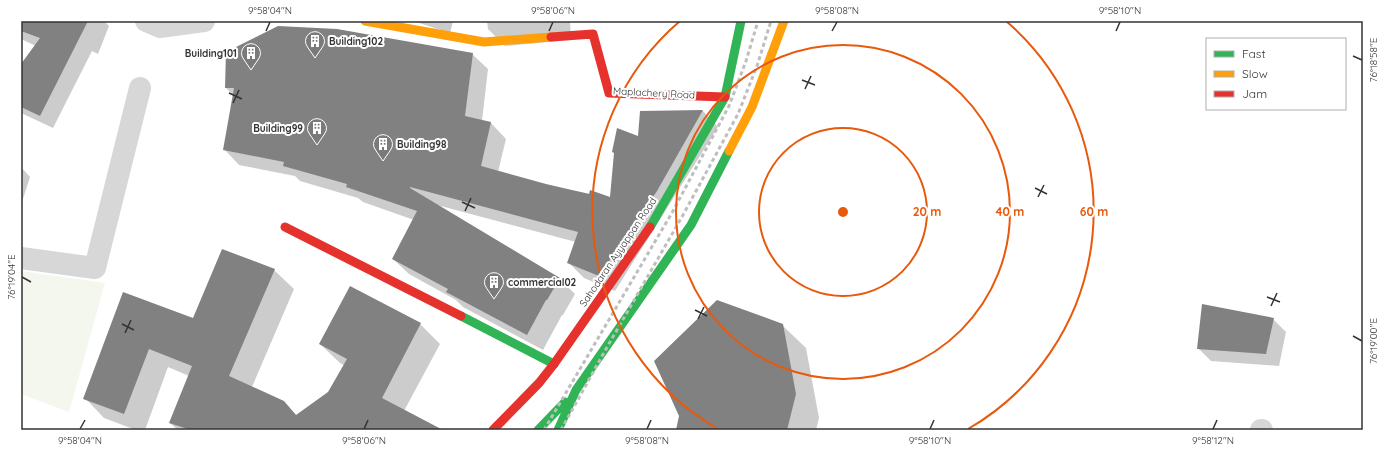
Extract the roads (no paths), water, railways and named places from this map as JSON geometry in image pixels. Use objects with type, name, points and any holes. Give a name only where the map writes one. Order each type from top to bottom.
[{"type":"main road","name":"Maplachery Road","points":[[365,21],[484,42],[593,34],[609,93],[725,96]]},
{"type":"main road","name":"Sahodaran Ayyappan Road","points":[[493,430],[539,383],[554,364],[652,224],[725,96],[742,21]]},
{"type":"main road","points":[[538,430],[576,390],[691,225],[752,107],[784,21]]},
{"type":"main road","points":[[285,227],[554,364]]},
{"type":"main road","points":[[558,430],[576,390]]},
{"type":"street","points":[[146,21],[160,27],[204,21]]},
{"type":"street","points":[[21,258],[95,268],[140,88]]},
{"type":"railway","points":[[544,430],[673,211],[729,106],[746,61],[758,21]]},
{"type":"railway","points":[[561,430],[683,215],[738,114],[757,66],[771,21]]},
{"type":"place","name":"Building102","points":[[315,58]]},
{"type":"place","name":"Building101","points":[[251,70]]},
{"type":"place","name":"Building99","points":[[317,145]]},
{"type":"place","name":"Building98","points":[[383,161]]},
{"type":"place","name":"commercial02","points":[[494,299]]}]
